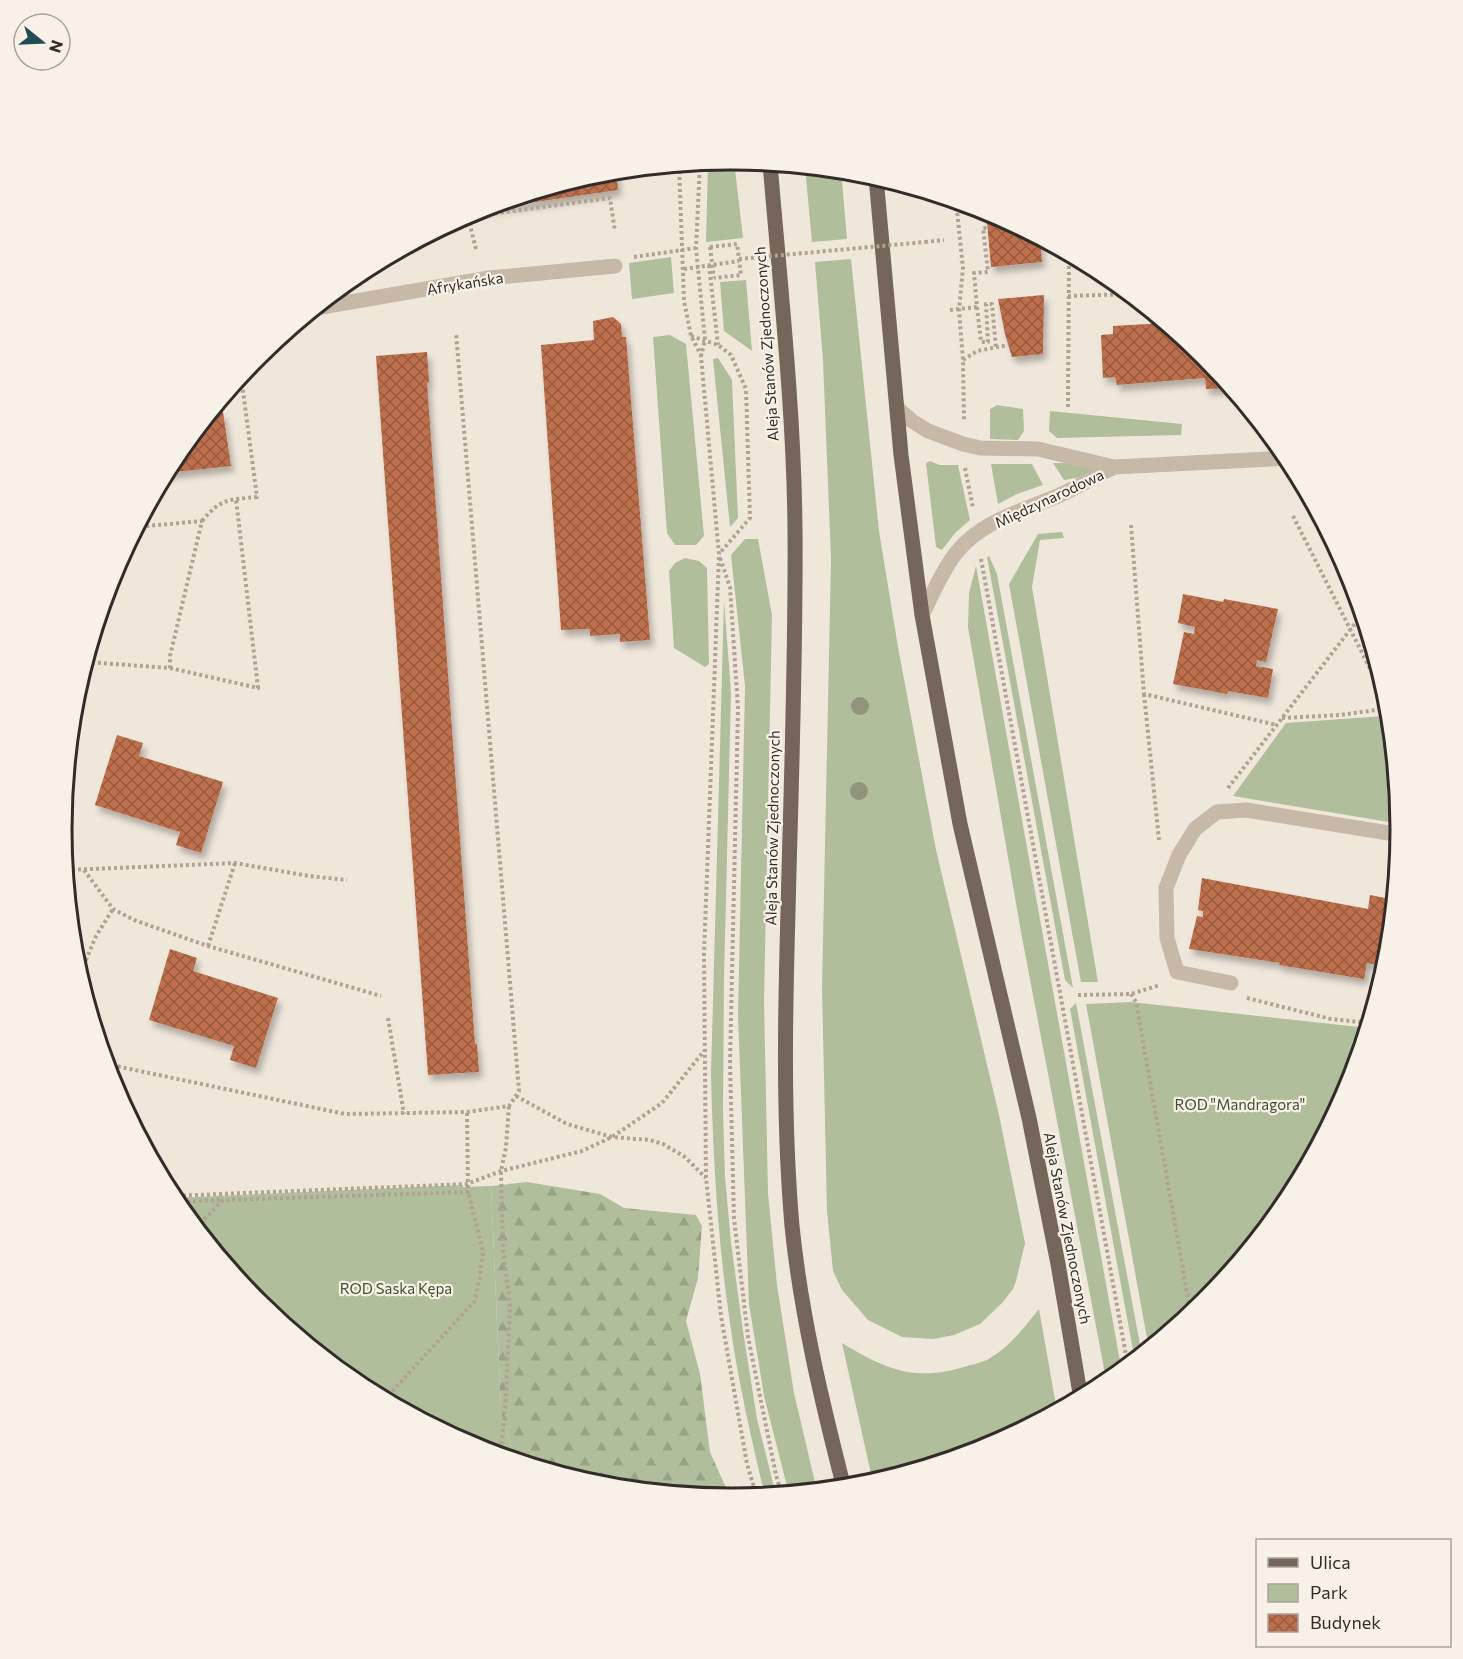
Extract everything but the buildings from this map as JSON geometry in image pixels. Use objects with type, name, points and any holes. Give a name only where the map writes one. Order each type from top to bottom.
[{"type":"main road","name":"Aleja Stanów Zjednoczonych","points":[[771,171],[786,365],[795,530],[795,662],[786,987],[789,1172],[793,1235],[804,1313],[820,1392],[842,1479]]},
{"type":"main road","name":"Aleja Stanów Zjednoczonych","points":[[877,187],[901,455],[922,615],[960,824],[1029,1118],[1058,1264],[1079,1390]]},
{"type":"street","name":"Afrykańska","points":[[331,305],[489,278],[615,266]]},
{"type":"street","name":"Międzynarodowa","points":[[897,408],[928,431],[963,444],[980,448],[1038,449],[1114,467],[1277,459]]},
{"type":"street","name":"Międzynarodowa","points":[[922,615],[947,565],[963,545],[977,533],[1010,513],[1058,496],[1114,467]]},
{"type":"street","points":[[1231,983],[1177,972],[1167,939],[1166,888],[1179,855],[1195,829],[1217,812],[1246,810],[1391,833]]},
{"type":"path","points":[[700,171],[696,248],[705,340],[701,356],[719,555],[704,943],[706,1178],[721,1316],[747,1464],[754,1488]]},
{"type":"path","points":[[679,172],[684,301],[691,336],[701,356]]},
{"type":"path","points":[[509,209],[610,198],[615,231]]},
{"type":"path","points":[[958,210],[963,268],[958,310],[963,360],[977,351],[1008,345]]},
{"type":"path","points":[[470,224],[476,249]]},
{"type":"path","points":[[987,228],[983,228],[988,272],[974,273],[981,342],[988,342],[986,304],[992,303],[996,348]]},
{"type":"path","points":[[684,269],[711,263],[944,240]]},
{"type":"path","points":[[711,263],[714,278],[741,275],[737,244],[710,247],[711,263],[718,345]]},
{"type":"path","points":[[615,266],[627,258],[696,248]]},
{"type":"path","points":[[711,263],[739,261]]},
{"type":"path","points":[[1068,408],[1069,263]]},
{"type":"path","points":[[1068,296],[1117,294]]},
{"type":"path","points":[[950,310],[977,307]]},
{"type":"path","points":[[456,333],[519,1091],[509,1106],[506,1147],[501,1171],[503,1250],[510,1306],[506,1398],[501,1447]]},
{"type":"path","points":[[691,336],[718,345],[731,355],[746,389],[750,518],[719,555]]},
{"type":"path","points":[[170,668],[170,656],[202,521],[213,507],[224,501],[257,496],[243,388]]},
{"type":"path","points":[[93,663],[170,668],[258,688],[236,499]]},
{"type":"path","points":[[1293,516],[1372,673]]},
{"type":"path","points":[[147,525],[202,521]]},
{"type":"path","points":[[1131,525],[1144,694],[1160,843],[1179,855]]},
{"type":"path","points":[[719,555],[730,587],[738,708],[730,1063],[734,1218],[748,1337],[780,1487]]},
{"type":"path","points":[[1217,812],[1220,798],[1357,621]]},
{"type":"path","points":[[1144,694],[1277,725]]},
{"type":"path","points":[[1009,705],[1044,910],[1126,1358]]},
{"type":"path","points":[[1281,718],[1340,715],[1379,709]]},
{"type":"path","points":[[208,946],[235,863]]},
{"type":"path","points":[[73,870],[235,863],[347,880]]},
{"type":"path","points":[[84,870],[112,909],[134,920],[208,946],[381,996]]},
{"type":"path","points":[[86,961],[96,936],[112,909]]},
{"type":"path","points":[[1078,994],[1131,994],[1171,981],[1177,972]]},
{"type":"path","points":[[1231,983],[1247,985],[1246,998],[1331,1019],[1362,1022]]},
{"type":"path","points":[[1131,994],[1136,1002],[1189,1304]]},
{"type":"path","points":[[388,1018],[404,1114]]},
{"type":"path","points":[[183,1196],[467,1184],[501,1171],[582,1151],[612,1137],[662,1103],[705,1051]]},
{"type":"path","points":[[116,1066],[345,1114],[468,1112],[509,1106]]},
{"type":"path","points":[[516,1096],[567,1124],[612,1137],[650,1140],[663,1144],[685,1157],[706,1178]]},
{"type":"path","points":[[390,1394],[474,1302],[483,1251],[467,1184],[468,1112]]},
{"type":"path","points":[[187,1202],[468,1192]]},
{"type":"path","points":[[202,1222],[223,1200]]},
{"type":"green space","points":[[735,170],[743,238],[706,242],[708,171]]},
{"type":"green space","points":[[806,175],[842,180],[847,239],[812,242]]},
{"type":"green space","points":[[671,257],[674,293],[632,299],[629,263]]},
{"type":"green space","points":[[851,259],[879,531],[898,647],[936,850],[999,1115],[1025,1243],[1013,1289],[1002,1303],[980,1324],[954,1335],[933,1339],[902,1337],[868,1320],[842,1290],[833,1271],[827,1211],[822,988],[831,559],[823,360],[815,262]]},
{"type":"green space","points":[[746,280],[752,351],[724,331],[720,282]]},
{"type":"green space","points":[[670,335],[686,344],[704,536],[696,545],[675,545],[667,533],[653,337]]},
{"type":"green space","points":[[718,358],[732,380],[738,518],[730,527],[713,359]]},
{"type":"green space","points":[[997,405],[1023,409],[1024,431],[1018,440],[990,439],[990,409]]},
{"type":"green space","points":[[1050,411],[1182,424],[1181,435],[1057,438],[1049,431]]},
{"type":"green space","points":[[930,461],[940,465],[958,465],[970,520],[955,533],[942,550],[936,547],[926,463]]},
{"type":"green space","points":[[1053,463],[1093,463],[1093,475],[1064,480]]},
{"type":"green space","points":[[991,464],[1032,464],[1043,485],[1017,494],[998,504]]},
{"type":"green space","points":[[1062,532],[1064,538],[1040,540],[1032,587],[1098,982],[1081,982],[1009,584],[1038,534]]},
{"type":"green space","points":[[745,539],[758,539],[772,615],[764,1001],[768,1193],[777,1285],[794,1393],[815,1483],[787,1487],[764,1396],[749,1304],[738,1015],[745,686],[731,555]]},
{"type":"green space","points":[[989,556],[997,574],[1073,988],[1065,980],[987,557]]},
{"type":"green space","points":[[685,558],[699,561],[707,568],[709,664],[705,667],[674,648],[669,571],[675,563]]},
{"type":"green space","points":[[976,566],[1120,1362],[1105,1373],[1021,932],[968,627],[969,593]]},
{"type":"green space","points":[[724,600],[731,692],[724,979],[725,1177],[743,1331],[757,1419],[774,1488],[763,1488],[742,1393],[726,1298],[719,1234],[711,1074]]},
{"type":"green space","points":[[1381,716],[1390,786],[1391,822],[1233,796],[1286,723]]},
{"type":"green space","name":"ROD \"Mandragora\"","points":[[1131,1002],[1360,1027],[1341,1082],[1323,1121],[1280,1196],[1255,1231],[1198,1296],[1147,1341],[1086,1004]]},
{"type":"green space","points":[[1076,1003],[1140,1347],[1133,1353],[1070,1009]]},
{"type":"green space","points":[[527,1182],[600,1194],[624,1208],[696,1215],[702,1226],[698,1278],[686,1321],[700,1374],[710,1452],[726,1489],[688,1488],[603,1476],[561,1467],[512,1451],[501,1412],[491,1186]]},
{"type":"green space","name":"ROD Saska Kępa","points":[[463,1185],[463,1187],[491,1186],[501,1412],[512,1451],[479,1439],[402,1401],[330,1353],[265,1296],[208,1231],[184,1197]]},
{"type":"green space","points":[[1039,1309],[1056,1404],[984,1439],[902,1467],[871,1474],[842,1343],[886,1366],[915,1373],[930,1373],[987,1360],[1017,1336]]}]
